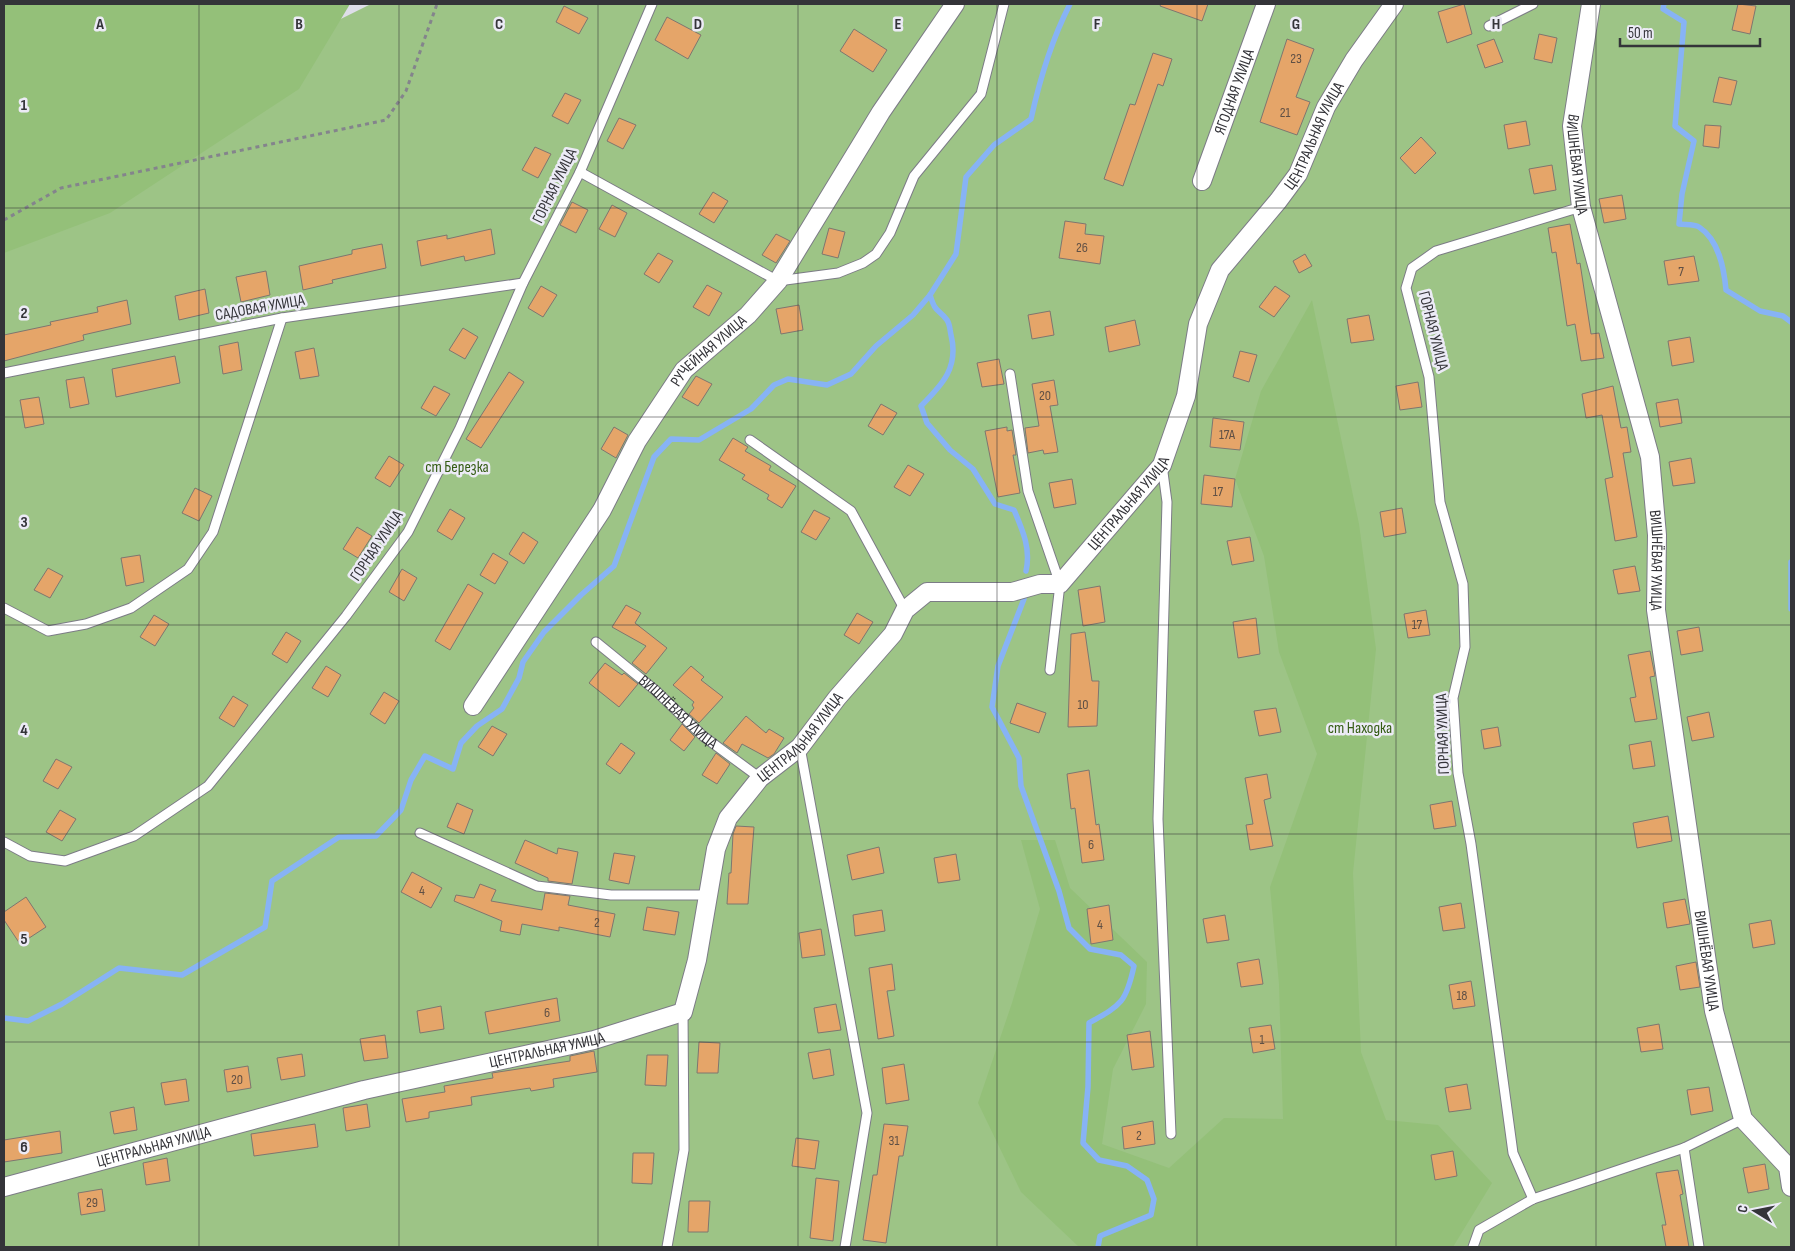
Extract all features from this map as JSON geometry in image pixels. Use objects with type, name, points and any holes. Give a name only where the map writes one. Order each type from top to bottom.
[{"type":"street","name":"РУЧЕЙНАЯ УЛИЦА","points":[[472,706],[602,510],[637,442],[684,370],[748,314],[778,281],[881,112],[955,4]]},
{"type":"street","name":"ЯГОДНАЯ УЛИЦА","points":[[1202,181],[1266,4]]},
{"type":"street","name":"ЦЕНТРАЛЬНАЯ УЛИЦА","points":[[4,1187],[364,1090],[594,1040],[684,1012],[697,960],[716,849],[728,818],[760,778],[800,747],[837,698],[893,634],[905,610],[927,592],[1012,592],[1040,584],[1060,584],[1162,465],[1186,396],[1198,324],[1220,270],[1278,201],[1298,174],[1326,106],[1354,60],[1394,4]]},
{"type":"street","name":"ВИШНЁВАЯ УЛИЦА","points":[[1591,4],[1572,126],[1581,207],[1650,457],[1657,534],[1656,610],[1714,1011],[1743,1120]]},
{"type":"street","points":[[1743,1120],[1790,1167],[1791,1187]]},
{"type":"lane","name":"ГОРНАЯ УЛИЦА","points":[[4,842],[30,856],[65,860],[134,836],[208,786],[346,616],[408,532],[460,428],[523,283],[580,172],[652,4]]},
{"type":"lane","points":[[580,172],[778,281],[838,273],[863,263],[876,254],[890,233],[914,176],[981,94],[1004,4]]},
{"type":"lane","points":[[1489,26],[1533,4]]},
{"type":"lane","name":"ГОРНАЯ УЛИЦА","points":[[1533,1199],[1514,1153],[1471,844],[1458,773],[1453,698],[1465,647],[1463,584],[1440,502],[1429,377],[1406,288],[1412,268],[1436,251],[1581,207]]},
{"type":"lane","name":"САДОВАЯ УЛИЦА","points":[[4,373],[282,318],[523,283]]},
{"type":"lane","points":[[4,608],[48,631],[86,624],[131,608],[188,569],[213,532],[282,318]]},
{"type":"lane","points":[[1010,374],[1028,490],[1060,584],[1050,670]]},
{"type":"lane","points":[[750,440],[851,511],[905,610]]},
{"type":"lane","points":[[1162,465],[1167,502],[1158,819],[1171,1134]]},
{"type":"lane","name":"ВИШНЁВАЯ УЛИЦА","points":[[596,642],[654,690],[703,736],[760,778]]},
{"type":"lane","points":[[800,747],[867,1113],[846,1247]]},
{"type":"lane","points":[[420,833],[537,886],[611,895],[708,895]]},
{"type":"lane","points":[[667,1247],[684,1150],[684,1012]]},
{"type":"lane","points":[[1473,1247],[1479,1230],[1533,1199],[1684,1148],[1743,1120]]},
{"type":"lane","points":[[1684,1148],[1699,1247]]},
{"type":"path","points":[[4,220],[61,188],[386,120],[406,91],[437,4]]},
{"type":"green space","points":[[4,4],[350,4],[299,89],[110,213],[4,253]]},
{"type":"green space","points":[[371,4],[1791,4],[1791,1247],[4,1247],[4,186]]},
{"type":"green space","name":"ст Находка","points":[[1312,300],[1359,524],[1376,649],[1353,873],[1361,1052],[1386,1120],[1438,1125],[1492,1183],[1453,1247],[1079,1247],[1021,1192],[978,1103],[1012,1003],[1040,909],[1021,840],[1055,840],[1070,888],[1147,962],[1146,1004],[1113,1069],[1102,1144],[1169,1168],[1224,1118],[1283,1119],[1279,984],[1270,887],[1317,754],[1279,652],[1264,556],[1235,479],[1261,391]]},
{"type":"building","points":[[1161,4],[1208,4],[1202,21],[1160,6]]},
{"type":"building","points":[[1464,4],[1472,34],[1447,43],[1438,12]]},
{"type":"building","points":[[1738,4],[1756,6],[1750,34],[1732,30]]},
{"type":"building","points":[[564,6],[588,18],[579,34],[556,22]]},
{"type":"building","points":[[667,17],[701,35],[688,59],[655,40]]},
{"type":"building","points":[[854,29],[887,50],[873,72],[840,51]]},
{"type":"building","points":[[1539,34],[1557,38],[1552,63],[1534,59]]},
{"type":"building","points":[[1287,39],[1314,49],[1296,97],[1310,102],[1297,135],[1260,122]]},
{"type":"building","points":[[1494,39],[1503,62],[1485,68],[1477,45]]},
{"type":"building","points":[[1153,53],[1172,59],[1163,86],[1158,84],[1123,186],[1104,179],[1130,104],[1135,105]]},
{"type":"building","points":[[1719,77],[1737,81],[1731,105],[1713,102]]},
{"type":"building","points":[[565,93],[581,100],[568,124],[552,116]]},
{"type":"building","points":[[619,118],[636,125],[623,149],[607,141]]},
{"type":"building","points":[[1526,121],[1530,145],[1508,149],[1504,125]]},
{"type":"building","points":[[1705,125],[1721,126],[1719,148],[1703,146]]},
{"type":"building","points":[[1421,137],[1436,153],[1415,174],[1400,158]]},
{"type":"building","points":[[535,147],[551,154],[538,178],[522,170]]},
{"type":"building","points":[[1552,165],[1556,190],[1534,194],[1529,169]]},
{"type":"building","points":[[713,192],[728,201],[714,223],[699,214]]},
{"type":"building","points":[[1622,195],[1626,219],[1604,223],[1599,199]]},
{"type":"building","points":[[572,202],[588,210],[576,233],[560,225]]},
{"type":"building","points":[[612,205],[627,213],[615,237],[599,229]]},
{"type":"building","points":[[1065,221],[1086,224],[1085,234],[1104,236],[1100,264],[1059,258]]},
{"type":"building","points":[[1570,224],[1577,264],[1580,263],[1591,334],[1599,333],[1604,358],[1581,361],[1575,324],[1567,326],[1556,252],[1552,253],[1548,228]]},
{"type":"building","points":[[829,228],[845,232],[838,258],[822,254]]},
{"type":"building","points":[[491,229],[495,254],[465,261],[464,256],[421,266],[417,241],[447,235],[447,239]]},
{"type":"building","points":[[776,234],[790,241],[776,263],[762,255]]},
{"type":"building","points":[[382,244],[386,268],[332,280],[333,283],[303,290],[299,266],[352,254],[352,250]]},
{"type":"building","points":[[658,253],[673,261],[659,283],[644,274]]},
{"type":"building","points":[[1305,254],[1312,266],[1299,273],[1293,261]]},
{"type":"building","points":[[1694,256],[1699,281],[1668,285],[1664,261]]},
{"type":"building","points":[[266,271],[270,295],[241,302],[236,277]]},
{"type":"building","points":[[707,285],[722,293],[709,316],[693,307]]},
{"type":"building","points":[[541,286],[557,295],[543,317],[528,308]]},
{"type":"building","points":[[1275,286],[1290,296],[1274,317],[1259,307]]},
{"type":"building","points":[[205,289],[209,313],[179,320],[175,296]]},
{"type":"building","points":[[127,300],[131,324],[83,335],[84,340],[4,361],[4,335],[51,325],[50,322],[98,312],[97,307]]},
{"type":"building","points":[[799,305],[803,330],[781,334],[776,309]]},
{"type":"building","points":[[1050,311],[1054,335],[1032,339],[1028,315]]},
{"type":"building","points":[[1369,315],[1374,340],[1351,343],[1347,319]]},
{"type":"building","points":[[1135,320],[1140,345],[1109,352],[1105,327]]},
{"type":"building","points":[[463,328],[478,337],[465,359],[449,350]]},
{"type":"building","points":[[1690,337],[1694,362],[1672,366],[1668,341]]},
{"type":"building","points":[[238,342],[242,370],[223,374],[219,346]]},
{"type":"building","points":[[314,348],[319,376],[300,379],[295,352]]},
{"type":"building","points":[[1240,351],[1257,355],[1249,382],[1233,377]]},
{"type":"building","points":[[175,356],[180,383],[116,397],[112,369]]},
{"type":"building","points":[[999,359],[1004,384],[982,387],[977,363]]},
{"type":"building","points":[[509,372],[524,382],[481,448],[466,439]]},
{"type":"building","points":[[696,376],[712,384],[698,406],[682,397]]},
{"type":"building","points":[[84,377],[89,404],[70,408],[66,380]]},
{"type":"building","points":[[1054,380],[1058,405],[1050,406],[1058,452],[1044,454],[1043,450],[1028,453],[1025,428],[1039,426],[1032,384]]},
{"type":"building","points":[[1418,382],[1422,407],[1400,410],[1396,386]]},
{"type":"building","points":[[434,386],[450,394],[436,416],[421,408]]},
{"type":"building","points":[[1613,386],[1621,428],[1627,427],[1631,452],[1623,453],[1637,537],[1615,541],[1605,479],[1613,477],[1602,415],[1586,418],[1582,394]]},
{"type":"building","points":[[39,397],[44,424],[25,428],[20,400]]},
{"type":"building","points":[[1678,399],[1682,423],[1660,427],[1656,403]]},
{"type":"building","points":[[881,404],[897,413],[883,435],[868,426]]},
{"type":"building","points":[[1213,418],[1244,422],[1240,450],[1210,447]]},
{"type":"building","points":[[614,427],[628,435],[616,458],[601,449]]},
{"type":"building","points":[[1007,427],[1007,431],[1012,430],[1016,455],[1013,455],[1020,493],[998,497],[985,431]]},
{"type":"building","points":[[733,438],[748,447],[745,451],[771,466],[769,470],[796,486],[782,508],[767,499],[769,495],[742,479],[745,475],[719,460]]},
{"type":"building","points":[[389,456],[404,465],[390,487],[375,478]]},
{"type":"building","points":[[1691,458],[1695,483],[1673,486],[1669,462]]},
{"type":"building","points":[[908,465],[924,474],[910,496],[894,487]]},
{"type":"building","points":[[1204,475],[1235,479],[1232,507],[1201,504]]},
{"type":"building","points":[[1072,479],[1076,504],[1054,508],[1049,483]]},
{"type":"building","points":[[195,488],[212,496],[199,521],[182,513]]},
{"type":"building","points":[[1402,508],[1406,533],[1384,537],[1380,512]]},
{"type":"building","points":[[450,509],[465,518],[452,540],[437,531]]},
{"type":"building","points":[[814,510],[830,518],[816,540],[801,532]]},
{"type":"building","points":[[357,527],[372,536],[358,558],[343,549]]},
{"type":"building","points":[[523,532],[538,542],[524,564],[509,554]]},
{"type":"building","points":[[1250,537],[1254,561],[1232,565],[1227,541]]},
{"type":"building","points":[[493,553],[508,562],[495,584],[480,575]]},
{"type":"building","points":[[140,555],[144,582],[126,586],[121,558]]},
{"type":"building","points":[[1635,566],[1640,591],[1618,594],[1613,570]]},
{"type":"building","points":[[48,568],[63,576],[50,598],[34,590]]},
{"type":"building","points":[[402,569],[417,578],[404,601],[389,592]]},
{"type":"building","points":[[468,584],[483,593],[450,650],[435,641]]},
{"type":"building","points":[[1100,586],[1105,622],[1083,626],[1078,590]]},
{"type":"building","points":[[626,605],[641,613],[635,623],[667,648],[646,674],[632,663],[646,646],[612,627]]},
{"type":"building","points":[[1426,610],[1430,635],[1408,638],[1404,614]]},
{"type":"building","points":[[857,613],[873,622],[859,644],[844,635]]},
{"type":"building","points":[[154,615],[169,624],[155,646],[140,637]]},
{"type":"building","points":[[1256,618],[1260,654],[1238,658],[1233,622]]},
{"type":"building","points":[[1699,627],[1703,651],[1681,655],[1677,631]]},
{"type":"building","points":[[286,632],[301,641],[287,663],[272,654]]},
{"type":"building","points":[[1085,632],[1092,681],[1099,681],[1097,726],[1068,727],[1071,634]]},
{"type":"building","points":[[1650,651],[1655,676],[1650,677],[1657,719],[1635,722],[1630,698],[1636,697],[1628,655]]},
{"type":"building","points":[[605,663],[622,675],[624,673],[638,684],[619,707],[589,683]]},
{"type":"building","points":[[326,666],[341,675],[328,697],[312,688]]},
{"type":"building","points":[[691,666],[704,677],[701,680],[723,697],[699,723],[689,714],[694,708],[692,705],[694,702],[673,685]]},
{"type":"building","points":[[384,692],[399,701],[385,724],[370,714]]},
{"type":"building","points":[[233,696],[248,705],[234,727],[219,718]]},
{"type":"building","points":[[1017,703],[1046,713],[1039,733],[1010,723]]},
{"type":"building","points":[[1276,708],[1281,732],[1259,736],[1254,711]]},
{"type":"building","points":[[1709,712],[1714,737],[1692,741],[1687,717]]},
{"type":"building","points":[[746,716],[766,733],[769,729],[784,738],[774,754],[768,758],[742,744],[737,753],[723,743]]},
{"type":"building","points":[[682,724],[695,737],[684,751],[670,740]]},
{"type":"building","points":[[492,726],[507,734],[493,756],[478,747]]},
{"type":"building","points":[[1498,727],[1501,746],[1484,749],[1481,730]]},
{"type":"building","points":[[1651,741],[1655,766],[1633,769],[1629,745]]},
{"type":"building","points":[[621,743],[635,753],[620,774],[606,764]]},
{"type":"building","points":[[716,753],[730,764],[717,784],[702,775]]},
{"type":"building","points":[[56,759],[72,767],[58,789],[43,781]]},
{"type":"building","points":[[1089,770],[1096,825],[1099,824],[1104,860],[1082,863],[1075,808],[1071,809],[1067,774]]},
{"type":"building","points":[[1267,774],[1271,798],[1264,800],[1273,846],[1250,850],[1246,825],[1253,824],[1245,778]]},
{"type":"building","points":[[1452,801],[1456,826],[1434,829],[1430,805]]},
{"type":"building","points":[[457,803],[473,810],[464,834],[447,827]]},
{"type":"building","points":[[60,810],[76,819],[62,841],[46,832]]},
{"type":"building","points":[[1668,816],[1672,841],[1637,848],[1633,823]]},
{"type":"building","points":[[736,826],[754,827],[748,904],[727,904],[733,834]]},
{"type":"building","points":[[525,840],[557,854],[558,848],[578,852],[572,884],[548,881],[548,878],[515,863]]},
{"type":"building","points":[[879,847],[884,873],[852,880],[847,855]]},
{"type":"building","points":[[614,853],[635,856],[629,884],[609,880]]},
{"type":"building","points":[[956,854],[960,880],[938,883],[934,858]]},
{"type":"building","points":[[412,872],[442,888],[431,908],[401,892]]},
{"type":"building","points":[[480,884],[496,890],[491,901],[542,910],[545,893],[570,896],[568,905],[615,914],[610,937],[559,927],[559,931],[522,924],[520,935],[500,931],[502,921],[454,901],[456,895],[474,898]]},
{"type":"building","points":[[26,897],[46,927],[20,944],[4,920],[4,912]]},
{"type":"building","points":[[1685,899],[1690,924],[1667,928],[1663,903]]},
{"type":"building","points":[[1461,903],[1465,928],[1443,931],[1439,907]]},
{"type":"building","points":[[1109,905],[1113,940],[1091,944],[1087,909]]},
{"type":"building","points":[[647,907],[679,912],[675,935],[643,930]]},
{"type":"building","points":[[882,910],[885,931],[855,936],[853,915]]},
{"type":"building","points":[[1225,915],[1229,940],[1207,943],[1203,919]]},
{"type":"building","points":[[1771,920],[1775,944],[1753,948],[1749,924]]},
{"type":"building","points":[[821,929],[825,955],[802,958],[799,933]]},
{"type":"building","points":[[1259,959],[1263,984],[1241,987],[1237,963]]},
{"type":"building","points":[[1696,962],[1700,987],[1680,990],[1676,966]]},
{"type":"building","points":[[892,964],[895,990],[887,991],[894,1036],[878,1039],[869,968]]},
{"type":"building","points":[[1471,981],[1475,1006],[1453,1009],[1449,985]]},
{"type":"building","points":[[557,998],[560,1021],[489,1034],[485,1012]]},
{"type":"building","points":[[836,1004],[841,1030],[818,1033],[814,1008]]},
{"type":"building","points":[[441,1006],[444,1029],[420,1033],[417,1011]]},
{"type":"building","points":[[1659,1024],[1663,1049],[1641,1052],[1637,1028]]},
{"type":"building","points":[[1271,1025],[1275,1049],[1253,1053],[1249,1028]]},
{"type":"building","points":[[1150,1031],[1154,1067],[1132,1070],[1127,1035]]},
{"type":"building","points":[[385,1035],[388,1058],[364,1061],[360,1039]]},
{"type":"building","points":[[699,1042],[720,1043],[718,1073],[697,1073]]},
{"type":"building","points":[[830,1049],[834,1075],[813,1079],[808,1053]]},
{"type":"building","points":[[594,1051],[597,1072],[553,1079],[554,1087],[531,1091],[530,1088],[471,1097],[472,1105],[429,1112],[429,1118],[406,1122],[402,1099],[445,1092],[444,1086],[493,1078],[492,1073],[570,1061],[570,1056]]},
{"type":"building","points":[[302,1054],[305,1076],[281,1080],[277,1058]]},
{"type":"building","points":[[647,1055],[668,1055],[666,1086],[645,1085]]},
{"type":"building","points":[[904,1064],[909,1100],[886,1104],[882,1068]]},
{"type":"building","points":[[248,1066],[251,1088],[227,1092],[224,1070]]},
{"type":"building","points":[[186,1079],[189,1101],[165,1105],[161,1083]]},
{"type":"building","points":[[1467,1084],[1471,1109],[1449,1112],[1445,1088]]},
{"type":"building","points":[[1709,1087],[1713,1111],[1691,1115],[1687,1090]]},
{"type":"building","points":[[367,1104],[370,1127],[346,1131],[343,1108]]},
{"type":"building","points":[[134,1107],[137,1130],[114,1134],[110,1112]]},
{"type":"building","points":[[1153,1121],[1155,1144],[1124,1149],[1122,1127]]},
{"type":"building","points":[[315,1124],[318,1147],[254,1156],[251,1134]]},
{"type":"building","points":[[884,1124],[908,1126],[903,1156],[899,1156],[886,1243],[863,1240],[873,1175],[877,1175]]},
{"type":"building","points":[[60,1131],[62,1153],[4,1162],[4,1140]]},
{"type":"building","points":[[796,1138],[819,1141],[815,1169],[792,1166]]},
{"type":"building","points":[[1453,1151],[1457,1176],[1435,1180],[1431,1155]]},
{"type":"building","points":[[633,1153],[654,1153],[652,1184],[632,1183]]},
{"type":"building","points":[[167,1158],[170,1181],[146,1185],[143,1163]]},
{"type":"building","points":[[1765,1164],[1769,1189],[1748,1193],[1743,1168]]},
{"type":"building","points":[[1678,1170],[1683,1194],[1680,1195],[1689,1247],[1666,1247],[1662,1225],[1666,1225],[1656,1173]]},
{"type":"building","points":[[816,1178],[839,1181],[833,1241],[810,1238]]},
{"type":"building","points":[[102,1189],[105,1211],[81,1215],[78,1193]]},
{"type":"building","points":[[689,1201],[710,1201],[708,1232],[688,1232]]},
{"type":"waterway","points":[[1026,571],[1027,548],[1014,510],[995,504],[973,469],[950,450],[927,423],[921,406],[942,382],[951,366],[953,357],[949,323],[935,308],[930,295],[956,254],[966,177],[994,145],[1031,119],[1047,60],[1070,4]]},
{"type":"waterway","points":[[1664,4],[1663,9],[1684,22],[1675,126],[1694,141],[1682,194],[1679,224],[1699,227],[1711,239],[1722,264],[1726,290],[1760,311],[1783,316],[1791,322]]},
{"type":"waterway","points":[[4,1018],[28,1021],[62,1004],[119,968],[182,975],[265,927],[272,881],[339,837],[376,836],[401,810],[411,780],[425,756],[453,769],[461,743],[477,726],[502,709],[519,678],[523,662],[544,632],[581,595],[614,566],[654,457],[671,439],[699,440],[751,409],[774,385],[788,379],[827,385],[851,374],[876,346],[913,315],[930,295]]},
{"type":"waterway","points":[[1791,562],[1791,609]]},
{"type":"waterway","points":[[1024,599],[998,666],[992,707],[1019,758],[1021,786],[1059,891],[1069,928],[1090,949],[1121,955],[1134,966],[1125,996],[1115,1007],[1089,1023],[1088,1087],[1083,1143],[1099,1160],[1127,1166],[1147,1180],[1154,1199],[1151,1215],[1100,1236],[1098,1247]]},
{"type":"park label","name":"ст Березка","points":[[457,467]]}]
